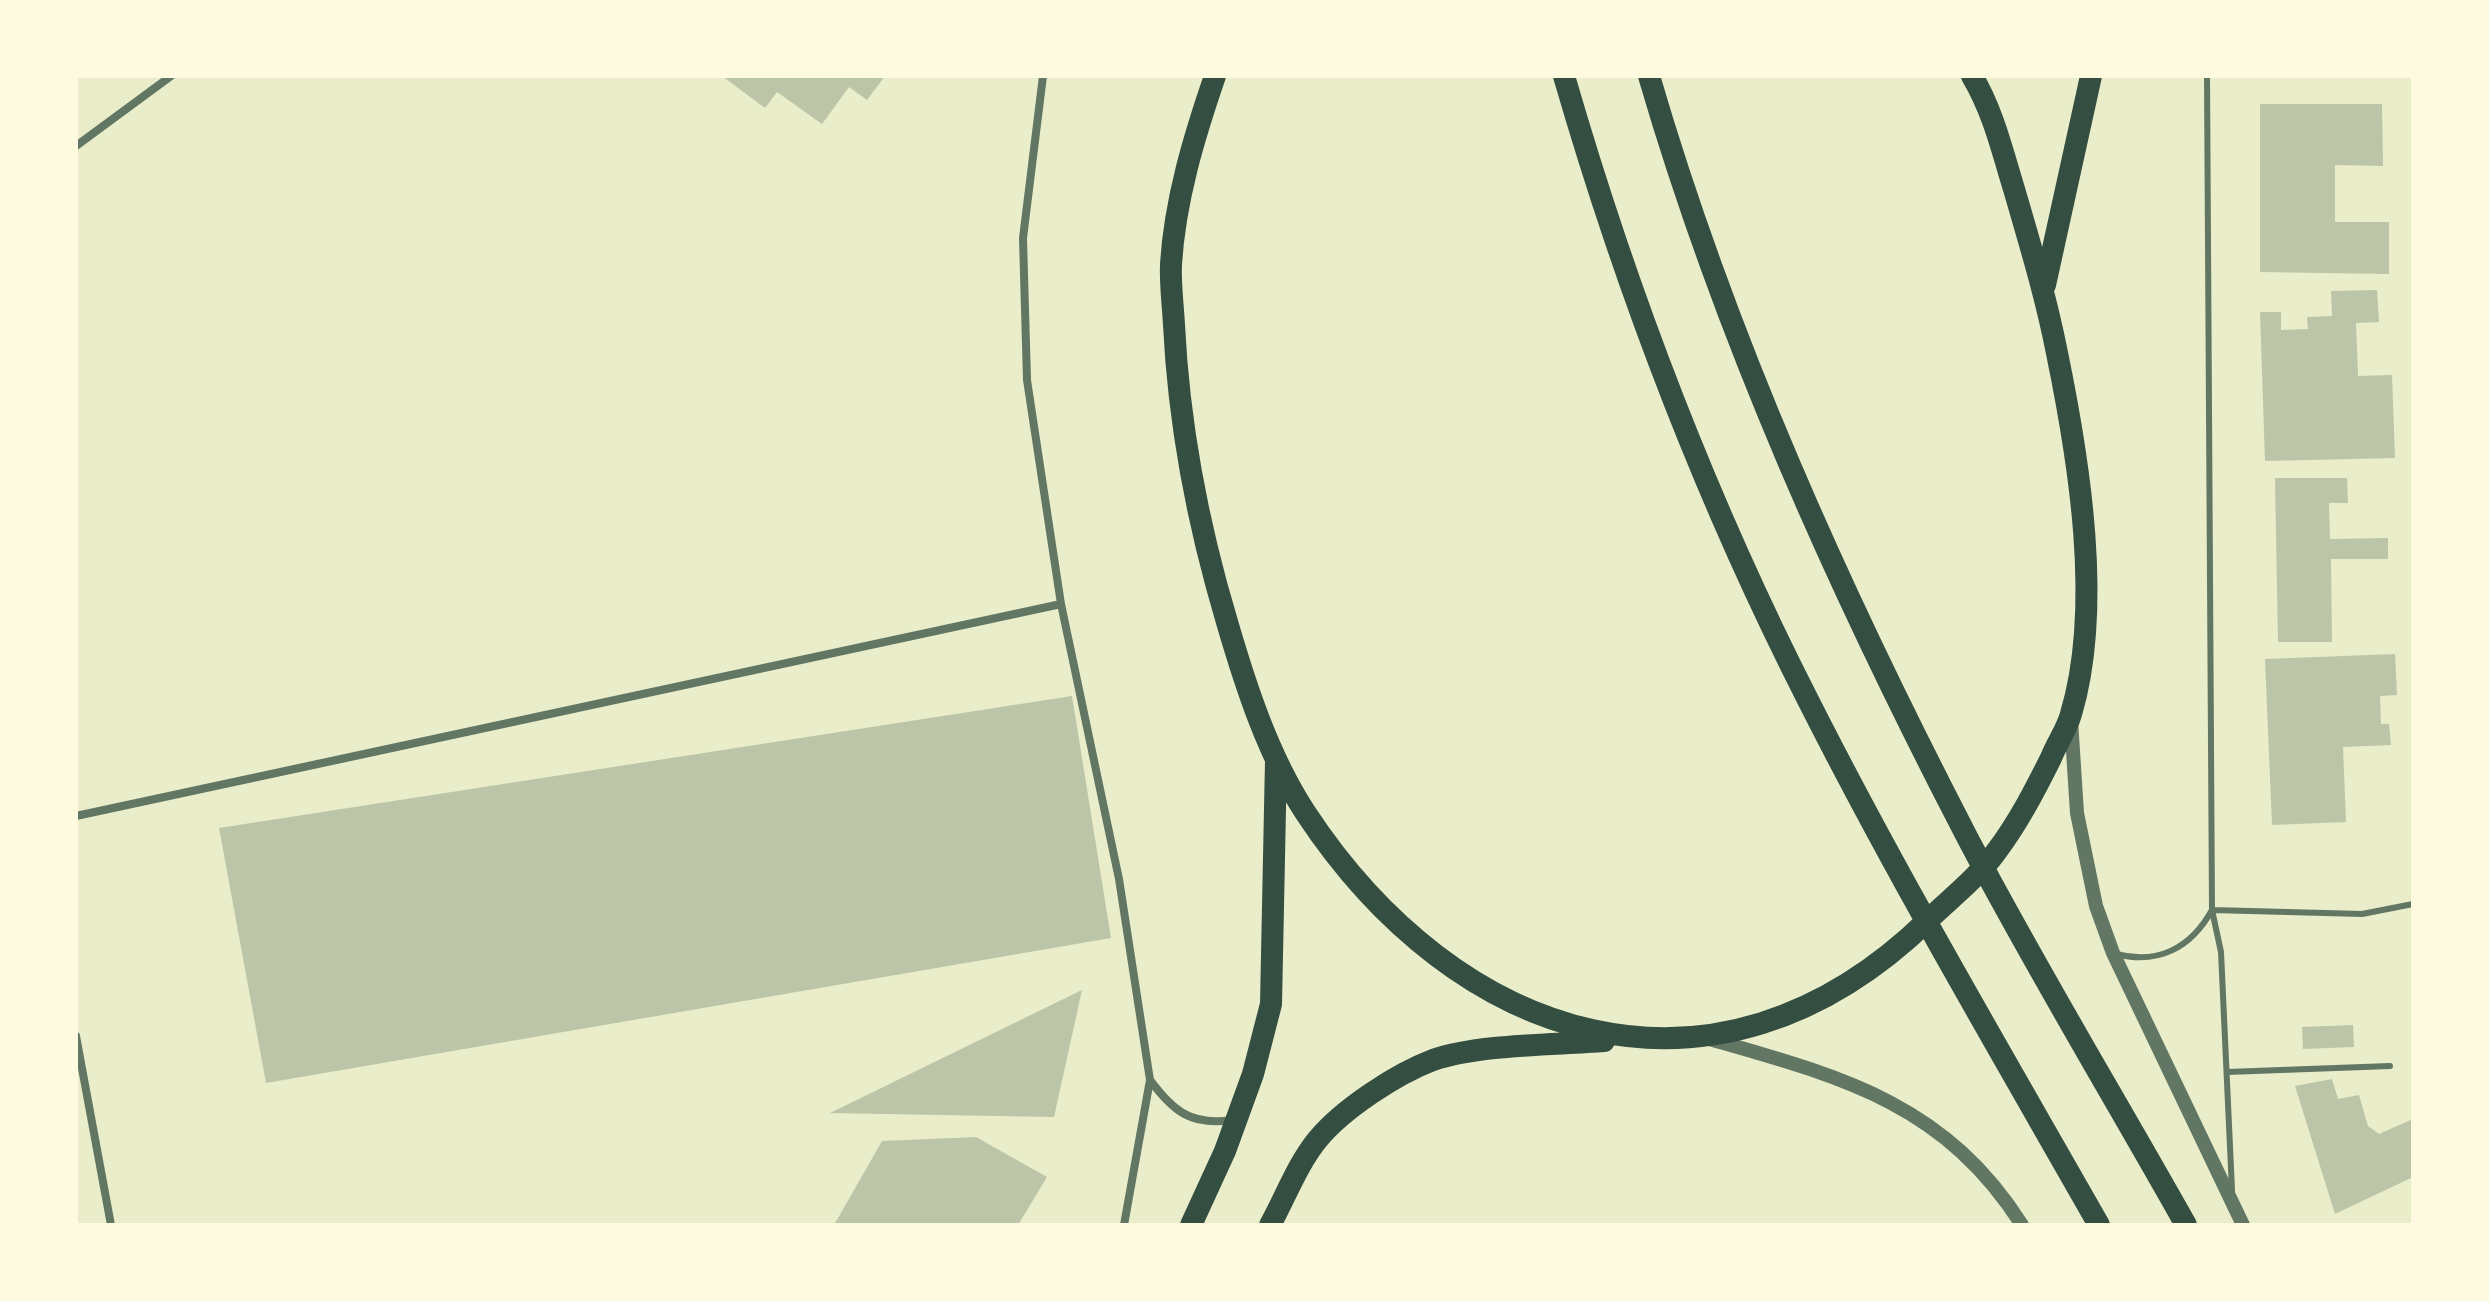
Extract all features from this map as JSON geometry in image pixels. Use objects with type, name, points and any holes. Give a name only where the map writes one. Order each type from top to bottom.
[{"type":"highway","points":[[1215,76],[1195,136],[1173,251],[1176,375],[1204,547],[1251,701],[1302,808],[1342,863],[1384,911],[1431,951],[1484,988],[1536,1016],[1627,1039]]},
{"type":"highway","points":[[1564,76],[1646,326],[1722,515],[1807,698],[1901,877],[2099,1225]]},
{"type":"highway","points":[[1649,76],[1726,307],[1799,487],[1880,665],[1968,838],[2186,1225]]},
{"type":"highway","points":[[1270,1225],[1316,1141],[1345,1111],[1433,1060],[1501,1049],[1627,1039],[1706,1038],[1775,1019],[1843,989],[1906,942],[1994,856],[2035,790],[2071,715],[2083,631],[2085,570],[2082,498],[2072,429],[2044,291],[1989,104],[1972,76]]},
{"type":"highway","points":[[2044,291],[2091,76]]},
{"type":"highway","points":[[1191,1225],[1225,1151],[1253,1074],[1271,1004],[1276,755]]},
{"type":"street","points":[[76,146],[171,76]]},
{"type":"street","points":[[1043,76],[1023,238],[1022,302],[1027,380],[1061,604],[1119,879],[1150,1080],[1124,1225]]},
{"type":"street","points":[[76,816],[1061,604]]},
{"type":"street","points":[[2071,715],[2077,813],[2096,906],[2113,953],[2243,1225]]},
{"type":"street","points":[[76,1036],[111,1225]]},
{"type":"street","points":[[1706,1038],[1870,1089],[1924,1120],[1968,1158],[2022,1225]]},
{"type":"street","points":[[1150,1080],[1172,1110],[1210,1123],[1236,1120]]},
{"type":"lane","points":[[2207,76],[2212,910],[2221,952],[2232,1202]]},
{"type":"lane","points":[[2212,910],[2362,914],[2413,904]]},
{"type":"lane","points":[[2113,953],[2132,958],[2171,952],[2202,928],[2212,910]]},
{"type":"lane","points":[[2227,1072],[2390,1066]]},
{"type":"building","points":[[722,76],[885,76],[867,100],[849,87],[822,124],[777,92],[765,108]]},
{"type":"building","points":[[2260,104],[2382,104],[2383,166],[2335,165],[2335,222],[2389,222],[2389,274],[2260,272]]},
{"type":"building","points":[[2377,290],[2379,322],[2356,323],[2358,376],[2392,375],[2395,458],[2265,461],[2260,312],[2281,312],[2281,330],[2308,329],[2307,317],[2332,316],[2331,291]]},
{"type":"building","points":[[2275,478],[2347,478],[2348,503],[2329,503],[2330,539],[2388,538],[2388,559],[2331,559],[2332,642],[2278,642]]},
{"type":"building","points":[[2395,654],[2397,695],[2380,696],[2381,724],[2389,724],[2391,745],[2343,747],[2346,822],[2272,825],[2265,659]]},
{"type":"building","points":[[1072,696],[1111,938],[266,1083],[219,828]]},
{"type":"building","points":[[1082,990],[1054,1117],[830,1113]]},
{"type":"building","points":[[2353,1025],[2354,1047],[2303,1049],[2302,1027]]},
{"type":"building","points":[[2332,1079],[2338,1099],[2359,1095],[2368,1126],[2379,1134],[2413,1119],[2413,1177],[2335,1214],[2295,1086]]},
{"type":"building","points":[[976,1137],[1047,1177],[1018,1225],[834,1225],[882,1141]]}]
